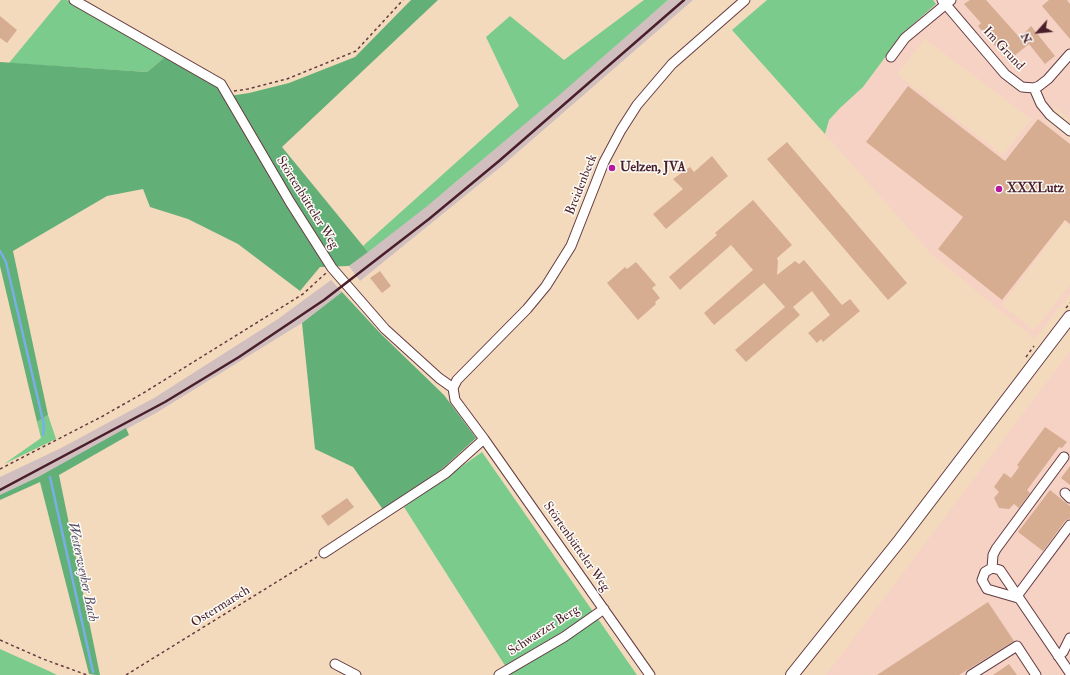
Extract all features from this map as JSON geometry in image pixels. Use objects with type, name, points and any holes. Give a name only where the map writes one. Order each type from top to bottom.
[{"type":"main road","points":[[792,675],[900,540],[1070,317]]},
{"type":"street","name":"Störtenbütteler Weg","points":[[74,0],[221,84],[290,202],[332,268],[385,329],[439,378],[453,388],[455,400],[649,674]]},
{"type":"street","name":"Breidenbeck","points":[[453,388],[457,380],[527,309],[546,286],[572,246],[604,162],[621,130],[637,105],[672,64],[745,0]]},
{"type":"street","points":[[891,57],[905,38],[946,1]]},
{"type":"street","name":"Im Grund","points":[[946,1],[1005,74],[1022,87],[1034,88]]},
{"type":"street","points":[[1070,54],[1048,79],[1034,88],[1041,104],[1050,115],[1070,131]]},
{"type":"street","points":[[324,553],[446,473],[484,439]]},
{"type":"street","points":[[992,568],[993,555],[996,548],[1064,457]]},
{"type":"street","points":[[1018,597],[1070,525]]},
{"type":"street","points":[[1018,597],[989,590],[985,587],[982,577],[985,572],[992,568],[1000,570],[1070,673]]},
{"type":"street","name":"Schwarzer Berg","points":[[499,675],[564,637],[604,609]]},
{"type":"street","points":[[1058,656],[1063,652],[1070,638]]},
{"type":"street","points":[[971,675],[1017,646],[1036,675]]},
{"type":"street","points":[[335,664],[356,675]]},
{"type":"path","points":[[226,91],[248,89],[287,80],[356,50],[403,0]]},
{"type":"path","points":[[0,469],[103,416],[145,392],[303,294],[332,268]]},
{"type":"path","name":"Ostermarsch","points":[[126,675],[324,553]]},
{"type":"path","points":[[0,640],[87,675]]},
{"type":"shaded area","points":[[668,0],[693,0],[503,165],[360,281],[349,266],[456,182]]},
{"type":"shaded area","points":[[933,0],[1070,0],[1070,119],[1054,107],[1044,119],[1070,140],[1070,144],[1037,119],[1005,161],[908,86],[866,142],[963,217],[938,249],[1002,300],[1065,220],[1070,224],[1070,226],[1065,222],[1002,305],[1034,330],[1070,285],[1070,294],[1035,339],[930,253],[825,134],[829,120],[863,87],[904,32],[936,4]],"holes":[[[925,39],[1031,119],[1003,155],[897,74]]]},
{"type":"shaded area","points":[[331,280],[342,292],[302,323],[156,413],[38,477],[0,495],[0,477],[61,448],[154,398],[278,319]]},
{"type":"shaded area","points":[[1070,351],[1070,675],[826,675]]},
{"type":"green space","points":[[61,0],[67,0],[165,57],[147,72],[9,63]]},
{"type":"green space","points":[[411,0],[438,0],[282,147],[368,252],[349,266],[320,267],[300,291],[238,244],[188,219],[150,207],[143,189],[107,196],[13,251],[48,415],[37,422],[0,266],[0,62],[147,72],[165,57],[217,87],[223,97],[249,93],[289,83],[355,57]]},
{"type":"green space","points":[[644,0],[668,0],[557,97],[426,207],[368,252],[363,246],[519,106],[486,37],[510,16],[564,60]]},
{"type":"green space","points":[[767,0],[933,0],[936,4],[904,32],[863,87],[829,120],[825,134],[732,30]]},
{"type":"green space","points":[[342,292],[381,334],[444,395],[476,438],[442,469],[384,511],[353,467],[315,449],[302,323]]},
{"type":"green space","points":[[48,415],[56,439],[4,464],[41,438],[37,422]]},
{"type":"green space","points":[[126,428],[129,435],[59,475],[100,675],[96,675],[89,674],[40,482],[0,500],[0,495],[38,477]]},
{"type":"green space","points":[[482,452],[637,675],[511,675],[404,507]]},
{"type":"green space","points":[[0,649],[51,672],[57,675],[0,675]]},
{"type":"building","points":[[970,0],[986,0],[1020,38],[1031,26],[1055,56],[1045,64],[1029,44],[1008,61],[978,26],[981,23],[964,4]]},
{"type":"building","points":[[1049,0],[1067,0],[1070,4],[1070,39],[1042,6]]},
{"type":"building","points":[[0,16],[17,30],[7,43],[0,38]]},
{"type":"building","name":"XXXLutz","points":[[908,86],[1005,161],[1038,119],[1070,144],[1070,224],[1065,220],[1002,300],[938,249],[963,217],[866,142]]},
{"type":"building","points":[[787,142],[907,283],[888,300],[767,159]]},
{"type":"building","points":[[712,156],[728,176],[666,229],[653,214],[683,189],[673,179],[690,167],[694,172]]},
{"type":"building","points":[[753,200],[792,245],[777,258],[777,275],[795,261],[799,264],[804,260],[842,305],[850,299],[860,311],[823,342],[821,339],[817,343],[808,333],[830,315],[812,291],[793,307],[800,315],[746,362],[735,350],[785,307],[764,283],[714,325],[704,313],[753,270],[731,245],[680,290],[669,277],[717,235],[715,233]]},
{"type":"building","points":[[636,262],[656,285],[652,288],[660,298],[655,302],[656,304],[638,320],[607,283],[625,267],[627,269]]},
{"type":"building","points":[[380,271],[391,286],[382,293],[370,278]]},
{"type":"building","points":[[1045,427],[1067,442],[1062,448],[1059,447],[1027,490],[1030,493],[1019,508],[1014,504],[1009,509],[999,508],[994,498],[999,492],[994,487],[1004,473],[1011,478],[1019,467],[1017,465]]},
{"type":"building","points":[[1070,466],[1070,485],[1061,478]]},
{"type":"building","points":[[1050,490],[1070,506],[1070,518],[1065,521],[1043,551],[1018,532]]},
{"type":"building","points":[[347,498],[354,507],[328,526],[321,516]]},
{"type":"building","points":[[988,602],[1014,641],[959,675],[877,675]]},
{"type":"building","points":[[1009,664],[1017,675],[993,675]]},
{"type":"waterway","name":"Westerweyher Bach","points":[[0,251],[6,262],[44,425],[43,435]]},
{"type":"waterway","name":"Westerweyher Bach","points":[[50,477],[93,672]]},
{"type":"railway","points":[[0,490],[165,402],[239,357],[324,300],[429,219],[499,161],[684,0]]},
{"type":"place","name":"Uelzen, JVA","points":[[612,168]]},
{"type":"place","name":"XXXLutz","points":[[999,189]]}]
